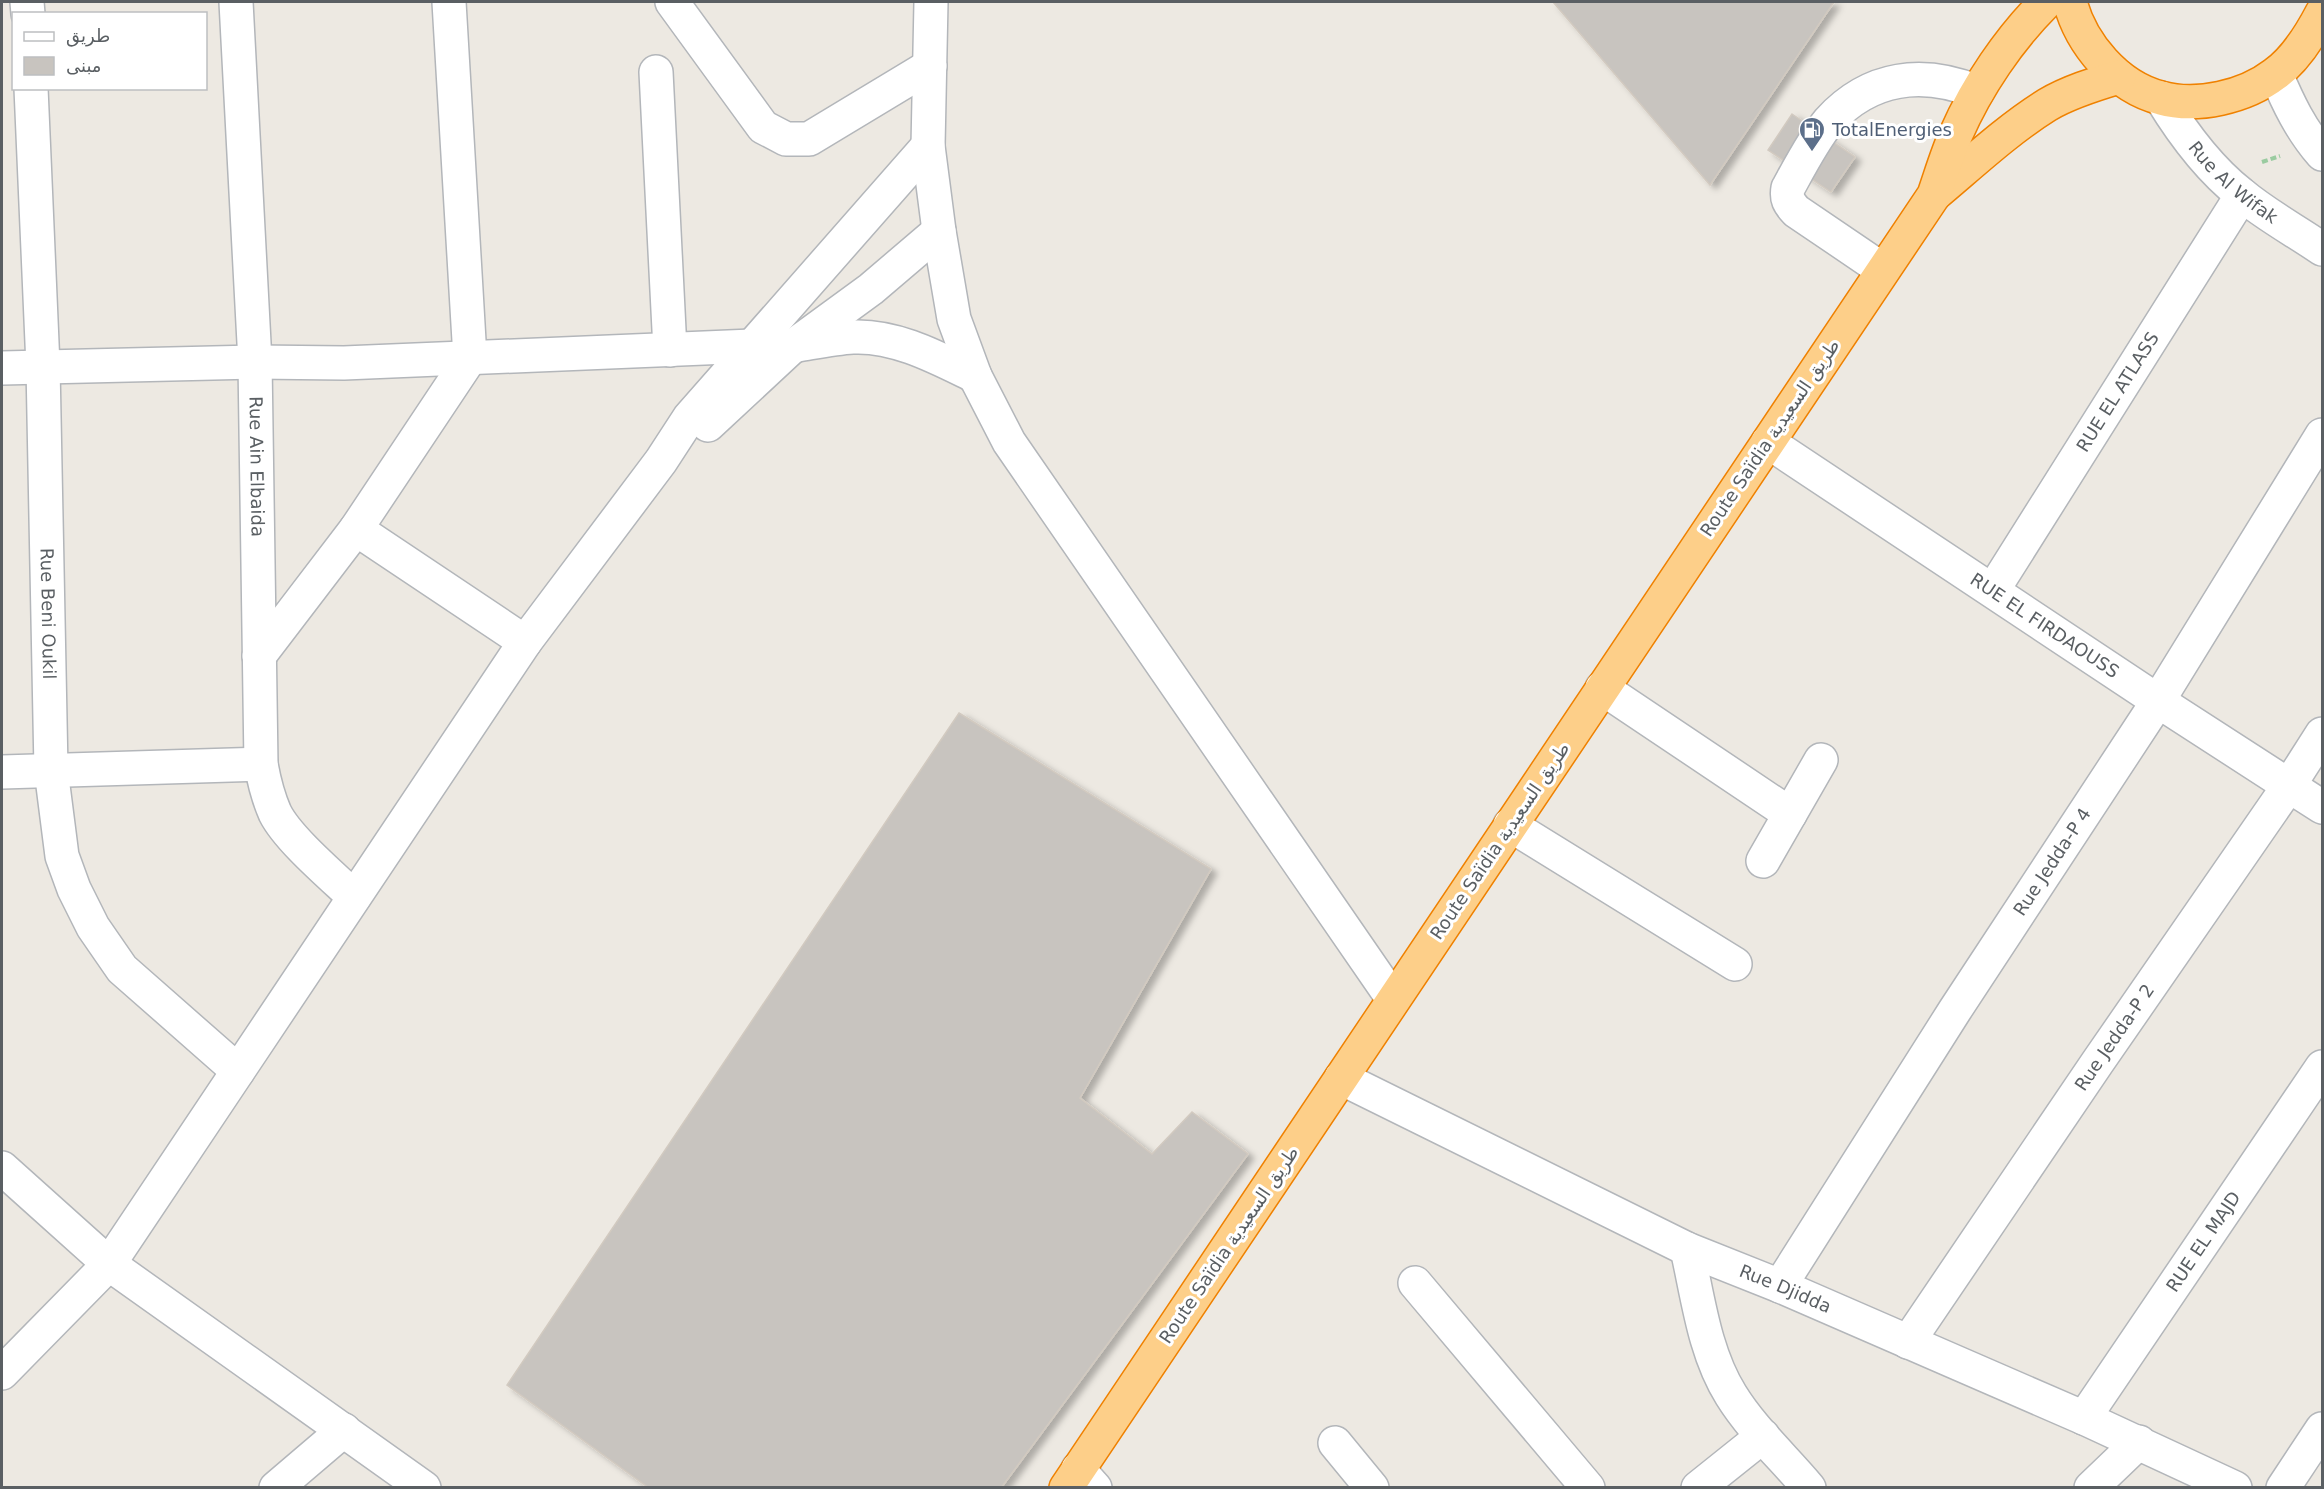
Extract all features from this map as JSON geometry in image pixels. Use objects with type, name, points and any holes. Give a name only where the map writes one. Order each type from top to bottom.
[{"type":"highway","points":[[1934,195],[1956,134],[1977,93],[2003,52],[2046,2]]},
{"type":"highway","points":[[2070,2],[2074,18],[2093,50],[2120,77],[2139,89],[2161,98],[2191,101],[2221,98],[2250,89],[2276,74],[2301,46],[2322,13]]},
{"type":"highway","points":[[1934,195],[2016,127],[2047,105],[2082,88],[2120,77]]},
{"type":"highway","name":"Route Saïdia طريق السعيدية","points":[[1080,1481],[1393,999],[1934,195]]},
{"type":"street","name":"Rue Ain Elbaida","points":[[236,2],[255,362],[261,764],[266,789],[276,814],[289,832],[354,897]]},
{"type":"street","points":[[259,656],[356,529],[470,358],[449,2]]},
{"type":"street","points":[[672,2],[763,127],[786,140],[809,140],[930,66]]},
{"type":"street","points":[[931,2],[928,146],[954,319],[975,376],[1009,442],[1393,999]]},
{"type":"street","points":[[656,72],[670,350]]},
{"type":"street","points":[[2276,74],[2291,110],[2318,149]]},
{"type":"street","points":[[1883,270],[1796,211],[1786,197],[1788,188],[1827,124],[1844,106],[1863,94],[1885,84],[1932,79],[1955,84],[1977,93]]},
{"type":"street","name":"Rue Beni Oukil","points":[[31,90],[43,366],[51,770],[62,856],[74,889],[93,927],[122,969],[238,1071]]},
{"type":"street","name":"Rue Al Wifak","points":[[2161,98],[2178,126],[2232,186],[2322,249]]},
{"type":"street","points":[[2,1373],[109,1264],[525,642],[661,461],[689,418],[928,146]]},
{"type":"street","name":"RUE EL ATLASS","points":[[1993,590],[2232,186]]},
{"type":"street","points":[[661,461],[699,433],[793,346],[871,289],[939,231]]},
{"type":"street","points":[[793,346],[854,337],[892,341],[930,354],[975,376]]},
{"type":"street","points":[[2,368],[255,362],[344,363],[752,346]]},
{"type":"street","name":"Rue Jedda-P 4","points":[[1780,1286],[1955,1010],[2158,700],[2322,435]]},
{"type":"street","name":"RUE EL FIRDAOUSS","points":[[1768,442],[2322,807]]},
{"type":"street","points":[[356,529],[525,642]]},
{"type":"street","points":[[1602,688],[1790,813]]},
{"type":"street","name":"Rue Jedda-P 2","points":[[1908,1342],[2322,734]]},
{"type":"street","points":[[1763,861],[1821,760]]},
{"type":"street","points":[[2,772],[261,764]]},
{"type":"street","points":[[1510,825],[1735,964]]},
{"type":"street","name":"RUE EL MAJD","points":[[2084,1418],[2322,1067]]},
{"type":"street","name":"Rue Djidda","points":[[1341,1078],[1687,1249],[1780,1286],[2084,1418],[2235,1488]]},
{"type":"street","points":[[2,1168],[109,1264],[424,1488]]},
{"type":"street","points":[[1687,1249],[1705,1330],[1718,1370],[1731,1396],[1809,1488]]},
{"type":"street","points":[[1415,1283],[1588,1488]]},
{"type":"street","points":[[2283,1488],[2322,1429]]},
{"type":"street","points":[[276,1488],[344,1430]]},
{"type":"street","points":[[1698,1488],[1763,1436]]},
{"type":"street","points":[[2091,1488],[2139,1442]]},
{"type":"street","points":[[1335,1443],[1372,1488]]},
{"type":"path","points":[[2232,186],[2318,149]]},
{"type":"building","points":[[1553,2],[1834,2],[1710,185]]},
{"type":"building","name":"TotalEnergies","points":[[1792,114],[1855,157],[1831,192],[1768,150]]},
{"type":"building","points":[[959,713],[1211,869],[1080,1098],[1152,1154],[1192,1112],[1248,1154],[1001,1488],[649,1488],[507,1385]]},
{"type":"place","name":"TotalEnergies","points":[[1812,153]]}]
